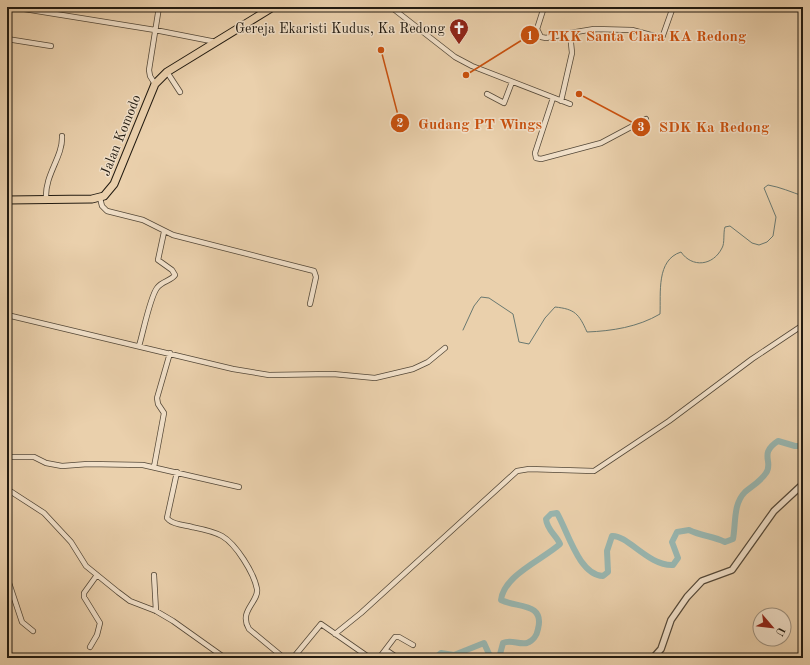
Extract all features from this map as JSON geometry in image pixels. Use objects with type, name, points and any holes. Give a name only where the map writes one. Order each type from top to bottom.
[{"type":"highway","name":"Jalan Komodo","points":[[100,198],[111,190],[155,84],[167,72],[273,7]]},
{"type":"highway","points":[[7,200],[100,198]]},
{"type":"street","points":[[12,7],[155,30],[218,42]]},
{"type":"street","points":[[155,84],[150,76],[149,70],[159,7]]},
{"type":"street","points":[[391,7],[455,57],[472,66],[570,104]]},
{"type":"street","points":[[544,7],[537,29],[541,37],[546,38],[590,30],[632,30],[662,38],[673,7]]},
{"type":"street","points":[[561,101],[572,48],[570,34]]},
{"type":"street","points":[[7,39],[51,46]]},
{"type":"street","points":[[167,72],[180,92]]},
{"type":"street","points":[[487,94],[504,103],[512,82]]},
{"type":"street","points":[[553,98],[535,153],[536,158],[541,159],[601,143],[646,119]]},
{"type":"street","points":[[46,198],[46,186],[62,146],[62,136]]},
{"type":"street","points":[[100,198],[102,206],[107,211],[143,220],[164,232],[314,271],[316,277],[310,304]]},
{"type":"street","points":[[140,346],[155,292],[162,283],[173,278],[175,275],[172,270],[158,260],[164,232]]},
{"type":"street","points":[[7,315],[233,369],[269,375],[333,374],[375,378],[413,369],[428,362],[445,348]]},
{"type":"street","points":[[335,634],[361,613],[517,471],[529,469],[594,471],[669,421],[752,359],[803,325]]},
{"type":"street","points":[[154,467],[164,413],[158,404],[157,398],[170,354]]},
{"type":"street","points":[[7,457],[34,457],[46,463],[62,466],[88,464],[143,465],[239,487]]},
{"type":"street","points":[[177,472],[167,518],[168,520],[223,537],[242,557],[251,574],[257,591],[256,597],[248,607],[246,625],[248,629],[284,658]]},
{"type":"street","points":[[653,658],[661,649],[671,620],[687,597],[702,581],[732,570],[774,511],[785,499],[803,484]]},
{"type":"street","points":[[7,486],[10,491],[44,513],[71,542],[86,566],[97,575],[130,601],[156,611],[222,657]]},
{"type":"street","points":[[154,574],[156,611]]},
{"type":"street","points":[[90,647],[97,635],[100,623],[84,597],[84,593],[97,575]]},
{"type":"street","points":[[7,578],[22,622],[33,631]]},
{"type":"street","points":[[293,658],[320,625],[370,658]]},
{"type":"street","points":[[379,658],[397,636],[413,645]]},
{"type":"street","points":[[386,650],[398,658]]},
{"type":"street","points":[[151,658],[161,658]]},
{"type":"waterway","points":[[463,330],[474,306],[481,297],[489,298],[513,314],[519,342],[529,344],[545,318],[555,307],[567,309],[576,314],[587,332],[606,331],[643,322],[660,314],[660,287],[662,278],[667,262],[673,256],[681,252],[691,261],[696,263],[708,261],[718,254],[722,248],[725,227],[730,226],[752,243],[759,245],[767,242],[773,236],[776,217],[764,188],[768,185],[803,196]]},
{"type":"waterway","points":[[499,658],[503,643],[527,643],[533,639],[537,633],[539,620],[537,614],[533,610],[528,607],[501,600],[504,591],[516,576],[560,544],[547,523],[546,519],[551,514],[557,513],[581,561],[595,574],[603,576],[608,572],[607,551],[612,536],[625,540],[655,561],[673,565],[678,558],[672,542],[677,532],[689,530],[725,542],[733,539],[738,502],[745,492],[759,481],[766,473],[768,469],[769,450],[778,441],[795,446],[802,446],[803,444]]},
{"type":"waterway","points":[[435,658],[441,653],[454,655],[484,643],[489,654],[494,658]]},
{"type":"place","name":"Gereja Ekaristi Kudus, Ka Redong","points":[[459,45]]},
{"type":"place","name":"Gudang PT Wings","points":[[381,50]]},
{"type":"place","name":"TKK Santa Clara KA Redong","points":[[466,75]]},
{"type":"place","name":"SDK Ka Redong","points":[[579,94]]}]
